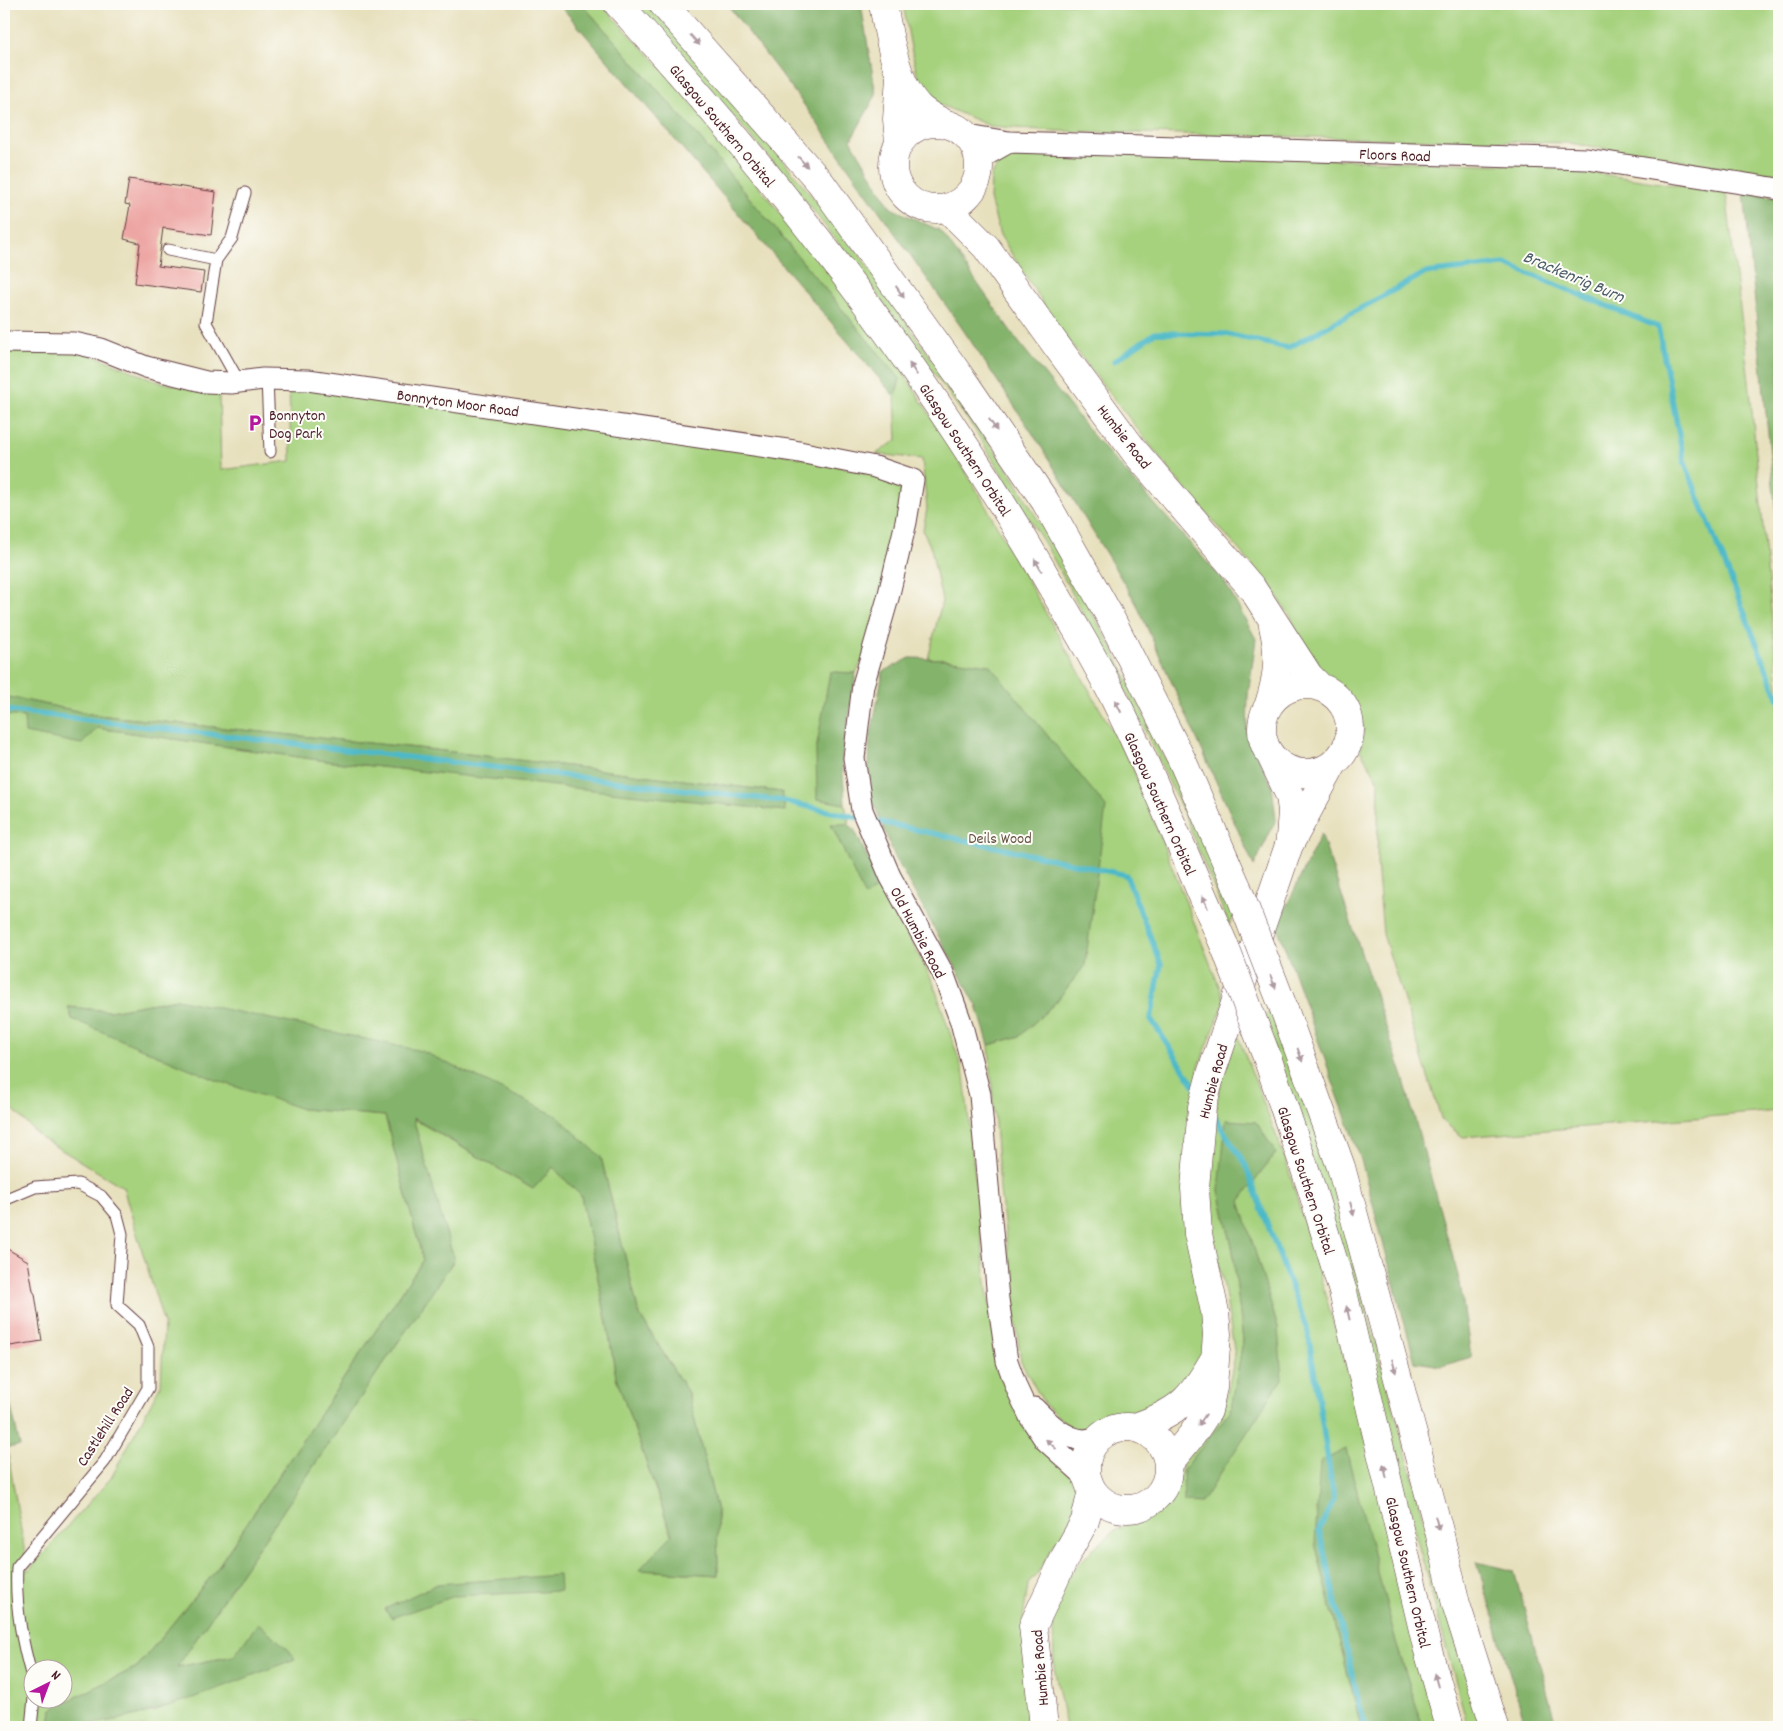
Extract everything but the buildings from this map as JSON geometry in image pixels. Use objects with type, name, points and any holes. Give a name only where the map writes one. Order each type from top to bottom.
[{"type":"main road","name":"Glasgow Southern Orbital","points":[[618,4],[757,163],[904,356],[1011,518],[1082,639],[1116,702],[1225,947],[1268,1060],[1311,1187],[1343,1292],[1427,1647],[1450,1727]]},
{"type":"main road","name":"Glasgow Southern Orbital","points":[[663,4],[821,183],[962,379],[1045,501],[1108,613],[1181,758],[1238,887],[1341,1167],[1439,1531],[1456,1604],[1496,1727]]},
{"type":"main road","points":[[883,4],[900,77],[910,95],[921,109],[955,129],[975,146],[978,171],[969,195],[959,203],[947,208],[932,209],[918,206],[906,197],[898,185],[893,172],[894,157],[899,143],[908,133],[919,126],[931,123],[955,129]]},
{"type":"main road","points":[[899,143],[897,119],[900,77]]},
{"type":"main road","name":"Humbie Road","points":[[978,171],[976,201],[986,247]]},
{"type":"main road","name":"Humbie Road","points":[[947,208],[986,247],[1135,452],[1252,588],[1309,676],[1320,687]]},
{"type":"main road","name":"Humbie Road","points":[[1269,704],[1276,681],[1277,655],[1271,620]]},
{"type":"main road","points":[[1304,685],[1320,687],[1333,694],[1345,707],[1350,721],[1350,739],[1343,753],[1333,764],[1320,771],[1300,773],[1278,763],[1269,753],[1262,729],[1264,716],[1269,704],[1278,694],[1290,687],[1304,685]]},
{"type":"main road","name":"Humbie Road","points":[[1269,753],[1290,796],[1292,811],[1289,845]]},
{"type":"main road","name":"Humbie Road","points":[[1066,1555],[1108,1520],[1126,1509],[1148,1504],[1158,1496],[1165,1486],[1169,1463],[1192,1435],[1208,1411],[1213,1387],[1217,1334],[1215,1312],[1198,1234],[1195,1188],[1202,1107],[1210,1074],[1289,845],[1333,764]]},
{"type":"main road","points":[[1135,1427],[1175,1409],[1190,1396],[1216,1357]]},
{"type":"main road","points":[[1098,1438],[1109,1430],[1122,1426],[1135,1427],[1147,1431],[1158,1439],[1165,1450],[1169,1463]]},
{"type":"main road","name":"Humbie Road","points":[[1044,1727],[1033,1626],[1066,1555],[1085,1521],[1089,1484],[1086,1467],[1092,1446],[1098,1438]]},
{"type":"main road","points":[[1089,1484],[1101,1500],[1112,1507],[1126,1509]]},
{"type":"street","name":"Floors Road","points":[[955,129],[1009,142],[1587,159],[1779,189]]},
{"type":"street","points":[[978,171],[1009,142]]},
{"type":"street","name":"Bonnyton Moor Road","points":[[4,342],[74,343],[101,349],[146,367],[206,382],[240,382],[266,379],[308,380],[794,451],[875,467],[913,480]]},
{"type":"street","name":"Old Humbie Road","points":[[913,480],[902,541],[863,685],[854,758],[862,810],[890,876],[943,974],[964,1031],[980,1096],[998,1299],[1006,1361],[1017,1389]]},
{"type":"street","points":[[1017,1389],[1049,1423],[1067,1435],[1083,1440],[1098,1438]]},
{"type":"street","points":[[1017,1389],[1030,1417],[1046,1440],[1089,1484]]},
{"type":"lane","points":[[240,382],[206,323],[216,260],[232,238],[245,193]]},
{"type":"lane","points":[[168,250],[216,260]]},
{"type":"lane","points":[[266,379],[270,452]]},
{"type":"lane","name":"Castlehill Road","points":[[4,1200],[35,1188],[78,1184],[101,1196],[117,1215],[122,1234],[117,1306],[139,1325],[148,1347],[148,1388],[105,1461],[17,1567],[16,1588],[27,1658]]},
{"type":"lane","points":[[31,1727],[33,1708]]},
{"type":"green space","points":[[559,4],[582,4],[692,129],[900,379],[895,397]]},
{"type":"green space","points":[[582,4],[601,4],[670,77],[884,341],[975,487],[1132,766],[1225,1001],[1199,1066],[1192,1109],[1207,1345],[1194,1377],[1156,1409],[1131,1413],[1091,1427],[1074,1430],[1045,1405],[1021,1362],[1000,1190],[989,1045],[1020,1036],[945,659],[928,659],[942,601],[931,548],[923,530],[927,509],[922,459],[876,454],[897,440],[895,397],[900,379],[692,129]]},
{"type":"green space","points":[[636,4],[647,4],[691,52],[860,255],[1015,480],[1113,649],[1200,833],[1235,915],[1229,925],[1182,809],[1132,703],[1048,549],[975,430],[864,276],[795,187]]},
{"type":"green space","points":[[727,4],[861,4],[876,95],[851,140],[891,208],[941,231],[1017,340],[1095,438],[1224,581],[1256,639],[1248,695],[1247,732],[1272,786],[1276,820],[1254,866],[1136,603],[1039,443],[964,331],[802,102]]},
{"type":"green space","points":[[903,4],[1779,4],[1779,176],[1569,143],[1055,131],[990,126],[934,102],[919,82]]},
{"type":"green space","points":[[1028,150],[1548,166],[1726,193],[1750,390],[1779,695],[1779,1111],[1463,1137],[1442,1121],[1383,934],[1377,862],[1379,782],[1360,750],[1364,729],[1356,706],[1338,685],[1317,669],[1307,656],[1291,617],[1269,584],[1175,477],[1055,323],[1000,235],[990,199],[991,176],[1003,157]]},
{"type":"green space","points":[[1744,192],[1779,197],[1779,544]]},
{"type":"green space","points":[[72,349],[98,357],[159,382],[219,393],[221,470],[291,461],[289,385],[780,453],[880,476],[900,487],[904,502],[864,658],[856,673],[830,672],[817,799],[845,804],[849,824],[832,825],[865,896],[881,885],[933,982],[964,1075],[987,1291],[1007,1389],[1082,1489],[1077,1514],[1056,1542],[1037,1574],[1028,1584],[1023,1619],[1034,1727],[77,1727],[156,1711],[234,1656],[177,1667],[454,1260],[412,1118],[533,1189],[553,1167],[581,1196],[616,1377],[672,1536],[640,1570],[718,1575],[717,1511],[688,1393],[639,1314],[601,1157],[177,999],[110,1011],[69,1007],[302,1109],[385,1116],[423,1260],[213,1574],[137,1667],[72,1699],[72,1658],[22,1658],[22,1708],[54,1708],[52,1709],[50,1727],[4,1727],[4,1448],[7,1448],[28,1571],[111,1478],[161,1384],[164,1324],[123,1187],[40,1137],[4,1100],[4,715],[24,716],[81,744],[97,728],[326,761],[785,810],[781,792],[427,749],[97,715],[4,696],[4,350]]},
{"type":"green space","name":"Deils Wood","points":[[910,658],[945,659],[990,665],[1106,807],[1085,965],[1056,1002],[1020,1036],[989,1045],[977,1006],[895,857],[868,789],[870,740],[883,672]]},
{"type":"green space","points":[[830,672],[856,673],[842,757],[845,804],[817,799],[816,750]]},
{"type":"green space","points":[[4,696],[97,715],[427,749],[782,792],[785,811],[326,761],[97,728],[82,744],[25,733],[24,717],[4,715]]},
{"type":"green space","points":[[831,824],[849,824],[855,831],[881,885],[865,897]]},
{"type":"green space","points":[[1321,834],[1404,1080],[1460,1283],[1471,1357],[1442,1366],[1415,1362],[1361,1160],[1277,926]]},
{"type":"green space","points":[[177,999],[422,1051],[557,1116],[601,1157],[639,1314],[688,1393],[717,1511],[718,1575],[639,1570],[672,1535],[616,1377],[581,1196],[553,1167],[533,1189],[413,1118],[454,1260],[177,1667],[234,1656],[258,1623],[289,1650],[295,1659],[206,1693],[144,1713],[82,1725],[50,1727],[52,1709],[72,1708],[72,1699],[137,1667],[213,1574],[423,1260],[385,1116],[302,1109],[216,1080],[72,1019],[68,1007],[110,1011]]},
{"type":"green space","points":[[1272,1008],[1324,1153],[1481,1727],[1468,1727],[1401,1481],[1265,1016]]},
{"type":"green space","points":[[1236,1031],[1286,1161],[1354,1393],[1440,1727],[1423,1727],[1398,1649],[1315,1543],[1361,1727],[1066,1727],[1054,1667],[1053,1617],[1065,1580],[1089,1553],[1113,1532],[1165,1504],[1176,1488],[1183,1464],[1214,1422],[1226,1398],[1235,1356],[1224,1286],[1211,1231],[1208,1196],[1218,1095]],"holes":[[[1276,1153],[1239,1201],[1278,1328],[1185,1502],[1183,1471],[1231,1410],[1243,1341],[1233,1251],[1219,1190]]]},
{"type":"green space","points":[[1226,1120],[1256,1122],[1276,1153],[1240,1201],[1278,1328],[1282,1379],[1201,1503],[1184,1502],[1183,1471],[1231,1410],[1243,1341],[1233,1251],[1219,1190]]},
{"type":"green space","points":[[4,1377],[20,1446],[4,1448]]},
{"type":"green space","points":[[1346,1449],[1398,1649],[1423,1727],[1361,1727],[1315,1543],[1320,1462]]},
{"type":"green space","points":[[1477,1562],[1514,1571],[1557,1727],[1526,1727]]},
{"type":"green space","points":[[559,1575],[560,1591],[455,1596],[391,1618],[385,1609],[437,1584]]},
{"type":"waterway","name":"Brackenrig Burn","points":[[1114,361],[1155,333],[1226,334],[1288,348],[1425,273],[1505,264],[1658,327],[1684,461],[1779,700]]},
{"type":"waterway","points":[[4,710],[783,801],[860,818]]},
{"type":"waterway","points":[[871,820],[1126,875],[1161,964],[1151,1019],[1198,1091]]},
{"type":"waterway","points":[[1211,1111],[1245,1164],[1308,1332],[1334,1499],[1319,1530],[1366,1727]]},
{"type":"place","name":"Bonnyton Dog Park","points":[[255,423]]}]
